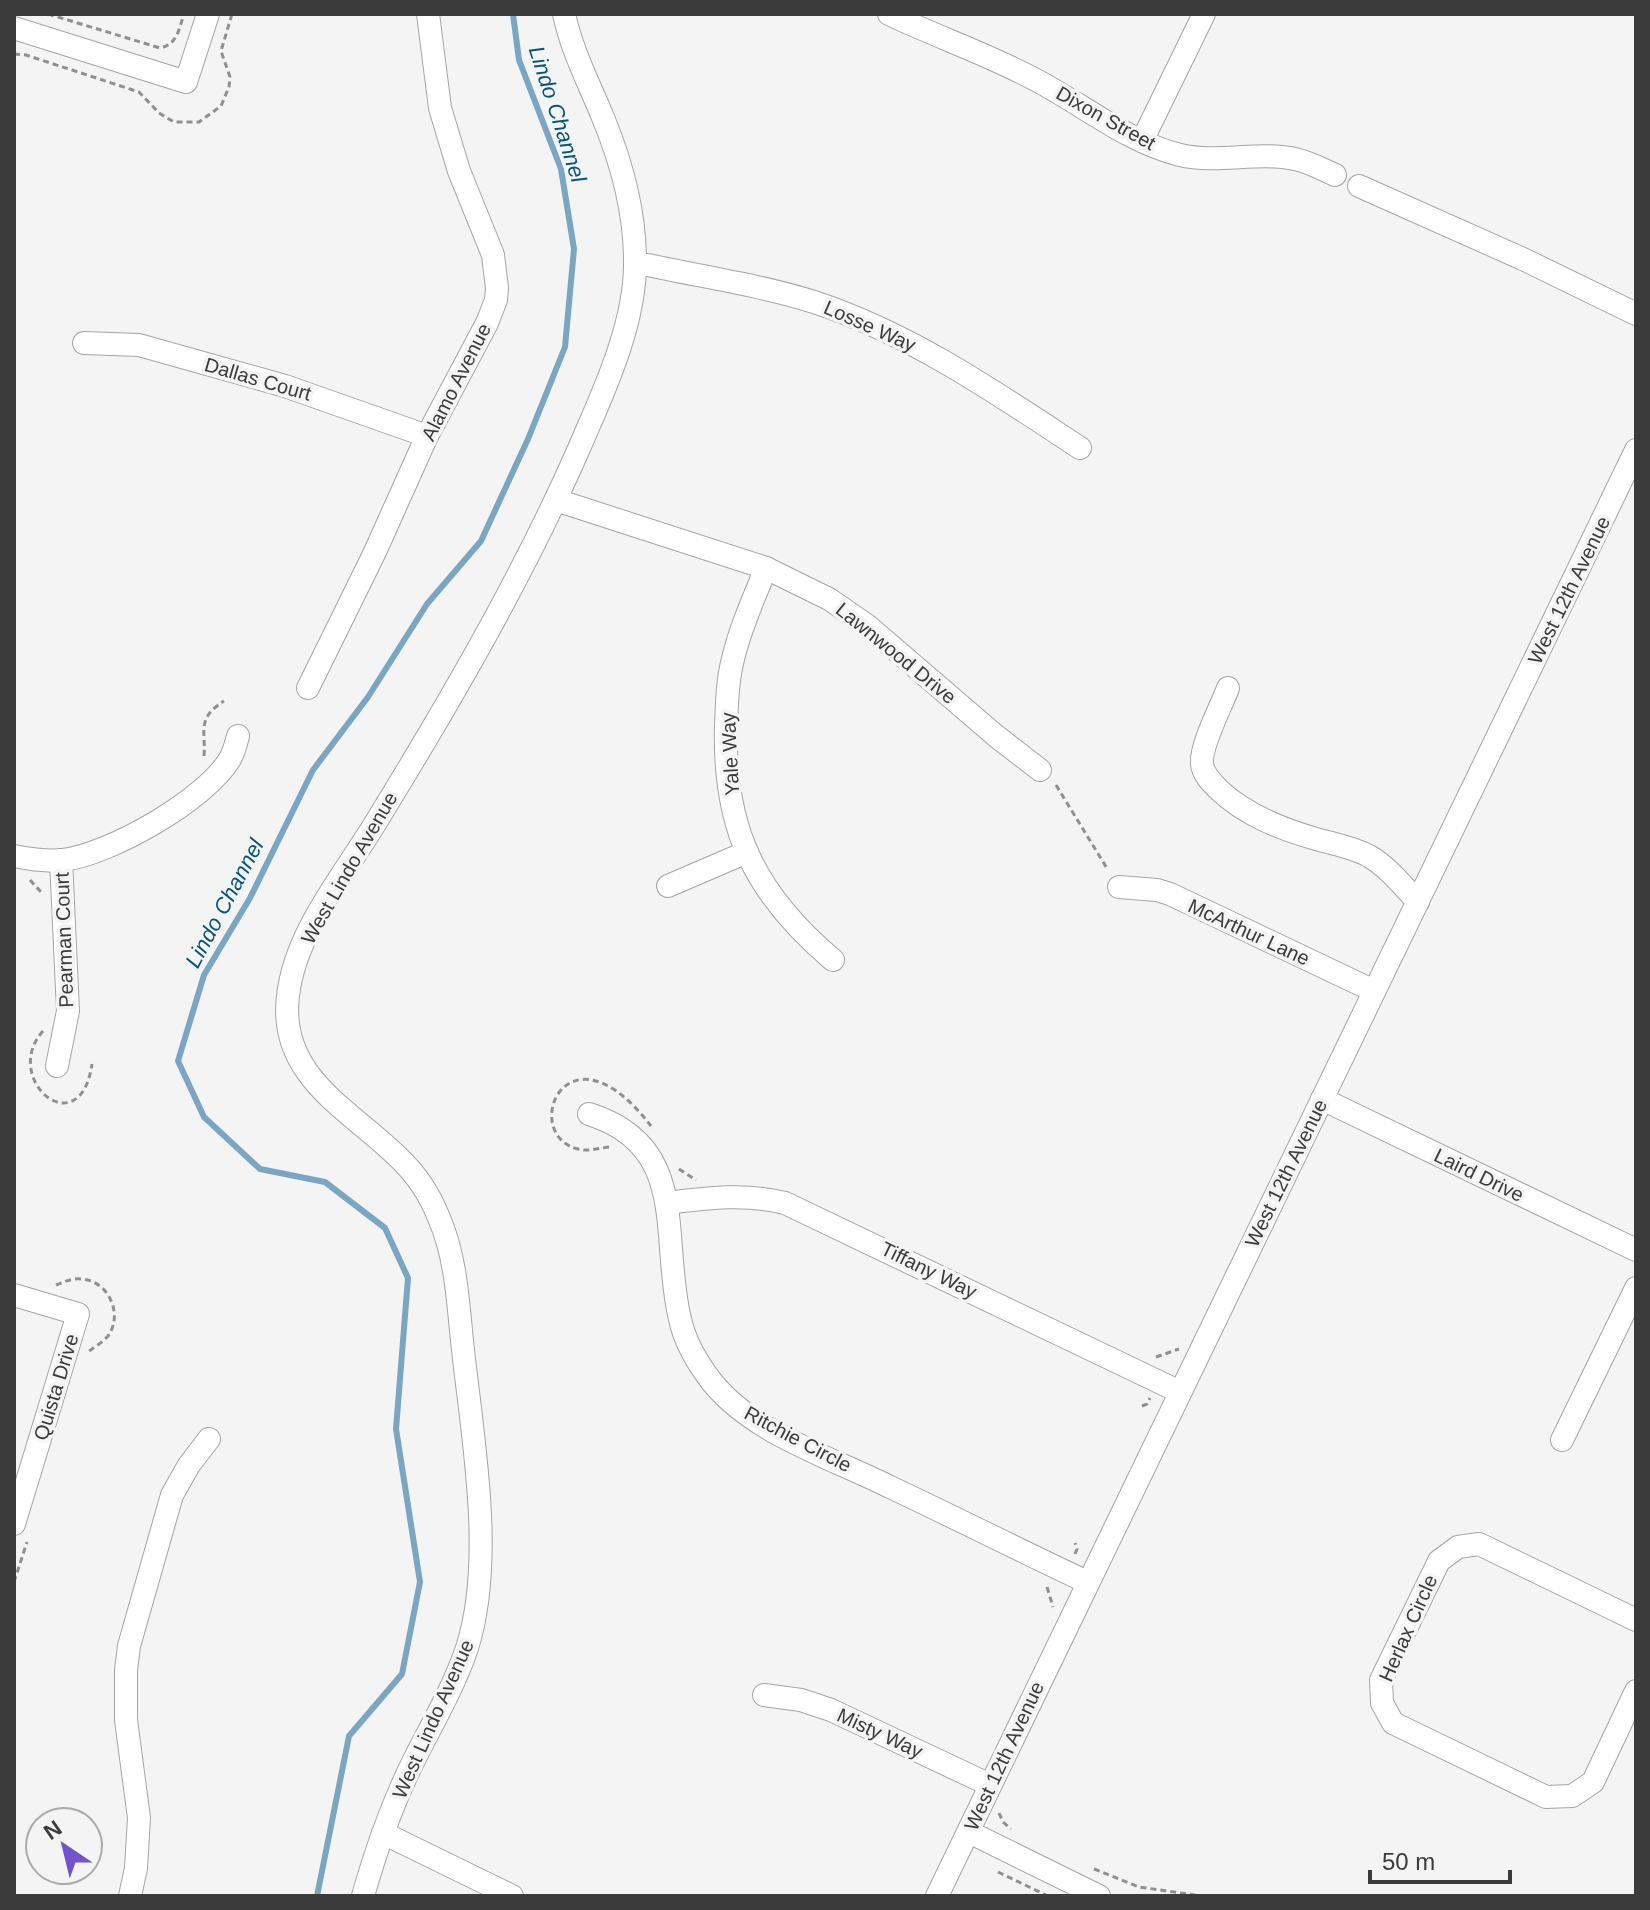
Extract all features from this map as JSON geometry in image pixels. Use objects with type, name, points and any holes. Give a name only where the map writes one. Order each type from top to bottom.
[{"type":"street","points":[[14,28],[186,82],[208,14]]},
{"type":"street","name":"Alamo Avenue","points":[[308,688],[374,554],[427,436],[487,323],[497,288],[491,247],[459,171],[442,116],[428,14]]},
{"type":"street","name":"West Lindo Avenue","points":[[363,1896],[383,1833],[412,1764],[464,1656],[477,1607],[480,1534],[458,1307],[447,1241],[427,1194],[395,1154],[335,1103],[308,1075],[289,1033],[287,999],[293,971],[313,925],[446,705],[515,581],[556,500],[614,364],[636,265],[627,196],[603,117],[572,46],[564,14]]},
{"type":"street","name":"Dixon Street","points":[[889,14],[1032,78],[1142,141],[1179,155],[1216,160],[1262,156],[1294,159],[1335,175]]},
{"type":"street","points":[[1142,141],[1204,14]]},
{"type":"street","points":[[1359,186],[1523,259],[1636,314]]},
{"type":"street","name":"Losse Way","points":[[636,265],[764,289],[812,301],[856,318],[952,366],[1080,448]]},
{"type":"street","name":"Dallas Court","points":[[84,343],[139,345],[285,386],[427,436]]},
{"type":"street","name":"West 12th Avenue","points":[[937,1896],[1636,450]]},
{"type":"street","name":"Lawnwood Drive","points":[[556,500],[766,568],[808,587],[848,611],[1040,770]]},
{"type":"street","name":"Yale Way","points":[[766,568],[732,661],[727,702],[729,791],[747,852],[779,908],[802,934],[833,960]]},
{"type":"street","points":[[1228,688],[1202,760],[1205,775],[1212,783],[1231,800],[1263,820],[1372,857],[1418,902]]},
{"type":"street","points":[[14,856],[61,860],[120,843],[164,816],[221,770],[229,760],[238,736]]},
{"type":"street","points":[[668,886],[747,852]]},
{"type":"street","name":"Pearman Court","points":[[57,1066],[68,1011],[61,860]]},
{"type":"street","name":"McArthur Lane","points":[[1119,887],[1170,894],[1374,991]]},
{"type":"street","name":"Laird Drive","points":[[1322,1099],[1636,1250]]},
{"type":"street","name":"Ritchie Circle","points":[[589,1114],[621,1126],[642,1145],[658,1173],[667,1203],[680,1322],[696,1359],[719,1391],[733,1404],[789,1438],[1087,1582]]},
{"type":"street","name":"Tiffany Way","points":[[667,1203],[749,1196],[785,1203],[1180,1392]]},
{"type":"street","points":[[1562,1440],[1636,1288]]},
{"type":"street","name":"Quista Drive","points":[[14,1295],[78,1314],[14,1524]]},
{"type":"street","points":[[130,1896],[136,1868],[139,1818],[126,1720],[129,1646],[172,1495],[209,1439]]},
{"type":"street","name":"Herlax Circle","points":[[1636,1620],[1479,1544],[1458,1547],[1439,1561],[1381,1680],[1382,1703],[1393,1723],[1546,1797],[1572,1796],[1593,1782],[1629,1727],[1636,1691]]},
{"type":"street","name":"Misty Way","points":[[764,1695],[801,1700],[831,1710],[990,1785]]},
{"type":"street","points":[[969,1832],[1099,1896]]},
{"type":"street","points":[[383,1833],[512,1896]]},
{"type":"path","points":[[48,14],[160,48],[169,46],[175,40],[184,14]]},
{"type":"path","points":[[204,760],[204,721],[224,701]]},
{"type":"path","points":[[1040,770],[1066,799],[1119,887]]},
{"type":"path","points":[[616,1149],[578,1149],[563,1141],[554,1128],[551,1112],[561,1090],[582,1078],[604,1083],[633,1106],[657,1134]]},
{"type":"path","points":[[675,1166],[696,1180],[703,1180]]},
{"type":"path","points":[[1155,1358],[1179,1349],[1183,1342]]},
{"type":"path","points":[[1142,1406],[1146,1419]]},
{"type":"path","points":[[1045,1583],[1054,1610],[1052,1614]]},
{"type":"path","points":[[1002,1805],[1001,1819],[1021,1833]]},
{"type":"path","points":[[1084,1864],[1128,1884],[1202,1896]]},
{"type":"path","points":[[998,1872],[1048,1896]]},
{"type":"waterway","name":"Lindo Channel","points":[[317,1896],[349,1736],[402,1674],[420,1582],[396,1429],[408,1278],[385,1228],[325,1182],[260,1169],[204,1117],[178,1061],[204,975],[250,898],[313,770],[368,697],[427,604],[481,541],[528,439],[565,347],[574,249],[561,169],[519,60],[513,14]]}]
